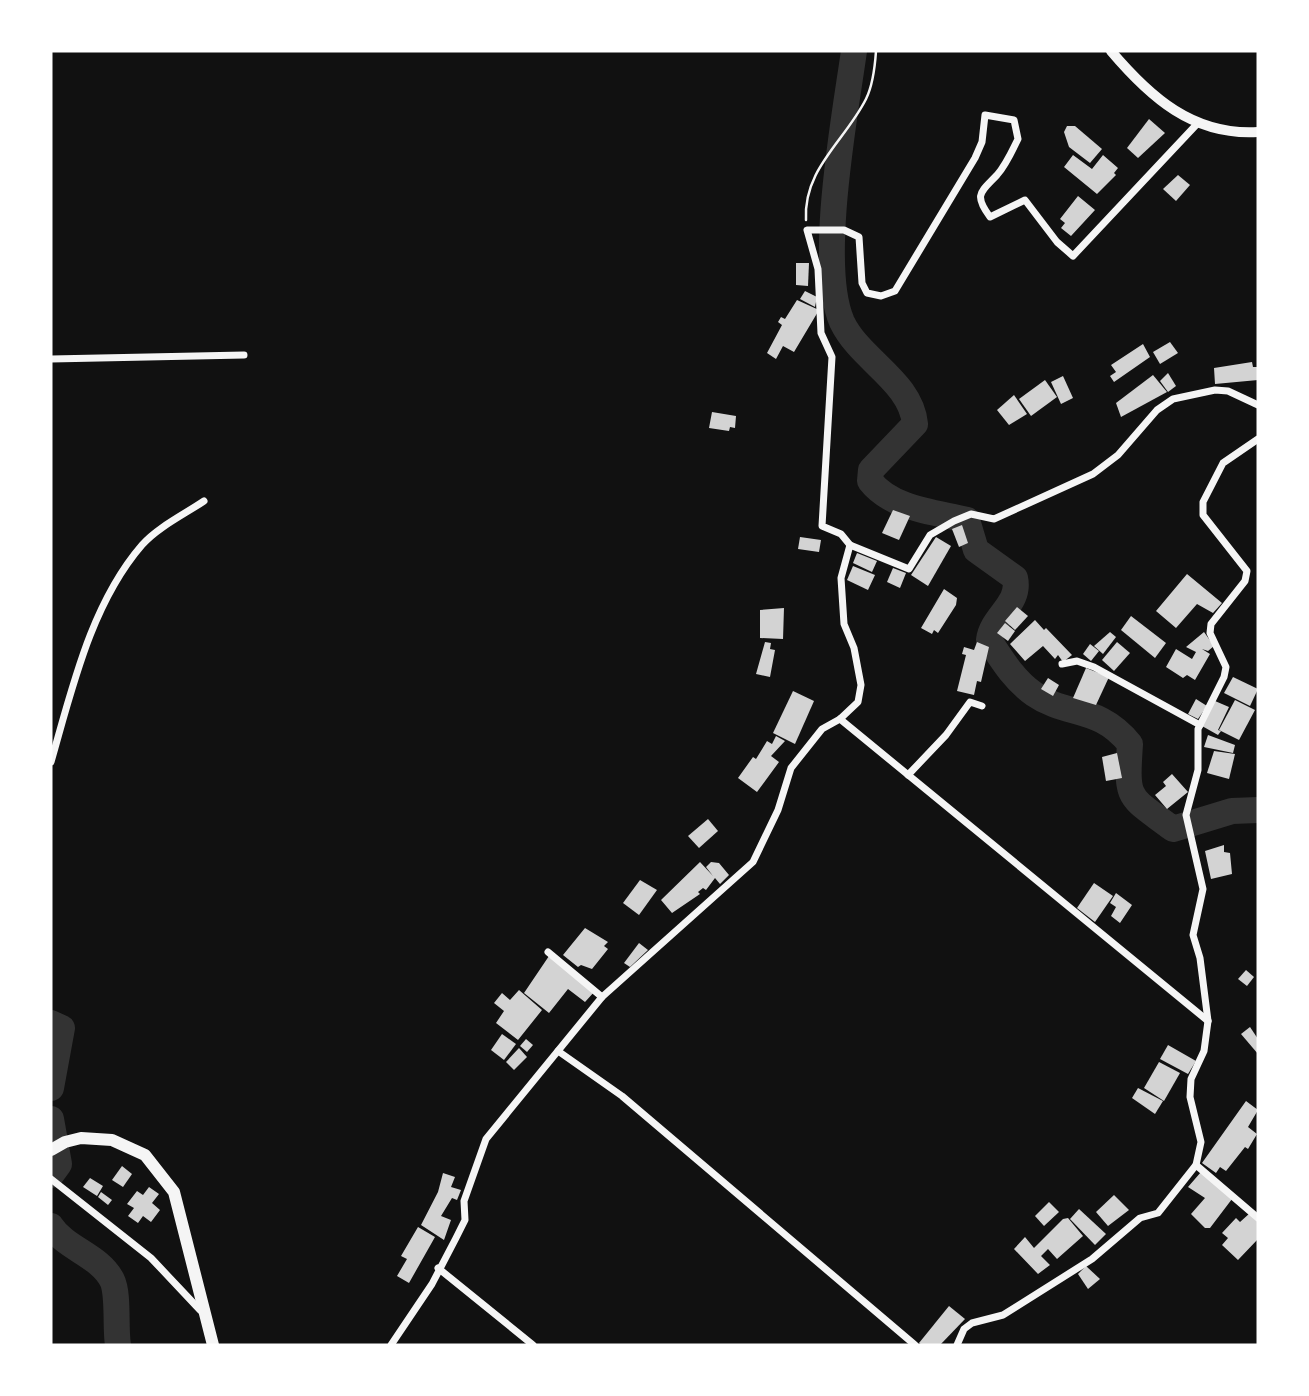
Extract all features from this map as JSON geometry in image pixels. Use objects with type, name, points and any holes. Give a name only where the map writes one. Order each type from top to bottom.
[{"type":"highway","points":[[51,1150],[65,1142],[81,1138],[111,1140],[145,1155],[174,1192],[212,1345]]},
{"type":"street","points":[[1111,51],[1135,79],[1163,105],[1197,124],[1258,132]]},
{"type":"street","points":[[1197,124],[1171,148],[1073,256],[1056,242],[1025,200],[990,217],[981,205],[979,195],[987,182],[997,175],[1018,139],[1014,120],[985,115],[982,142],[975,158],[895,291],[881,296],[867,293],[863,283],[859,237],[844,230],[807,230],[818,269],[821,333],[832,357],[822,526],[841,534],[850,545],[909,569],[930,535],[954,521],[971,514],[993,519],[1093,474],[1118,455],[1157,410],[1173,399],[1215,390],[1228,391],[1258,405]]},
{"type":"street","points":[[51,359],[244,355]]},
{"type":"street","points":[[957,1345],[964,1329],[972,1323],[1003,1315],[1091,1259],[1140,1218],[1158,1213],[1196,1165],[1201,1142],[1190,1097],[1191,1079],[1204,1051],[1208,1021],[1200,958],[1193,935],[1203,889],[1186,815],[1198,770],[1200,725],[1224,677],[1226,667],[1210,633],[1211,624],[1245,581],[1247,571],[1203,515],[1203,502],[1223,464],[1258,439]]},
{"type":"street","points":[[51,762],[68,701],[101,611],[116,581],[144,542],[204,501]]},
{"type":"street","points":[[391,1345],[432,1284],[464,1220],[464,1201],[486,1139],[602,997],[753,862],[778,810],[791,768],[822,729],[840,719],[858,702],[861,685],[854,649],[844,624],[841,578],[850,545]]},
{"type":"street","points":[[1062,664],[1077,661],[1094,667],[1200,725]]},
{"type":"street","points":[[908,775],[946,735],[970,702],[982,706]]},
{"type":"street","points":[[840,719],[1208,1021]]},
{"type":"street","points":[[548,952],[602,997]]},
{"type":"street","points":[[558,1051],[622,1096],[915,1345]]},
{"type":"street","points":[[1196,1165],[1258,1218]]},
{"type":"street","points":[[51,1179],[151,1258],[205,1316]]},
{"type":"street","points":[[438,1268],[533,1345]]},
{"type":"path","points":[[807,230],[805,199],[818,169],[867,97],[876,51]]},
{"type":"building","points":[[1149,119],[1165,133],[1138,158],[1127,148]]},
{"type":"building","points":[[1067,126],[1075,126],[1102,149],[1090,163],[1069,147],[1064,132]]},
{"type":"building","points":[[1073,155],[1092,169],[1103,155],[1118,168],[1114,173],[1116,175],[1097,194],[1064,167]]},
{"type":"building","points":[[1178,175],[1190,185],[1176,201],[1163,189]]},
{"type":"building","points":[[1078,196],[1095,210],[1071,236],[1061,228],[1065,223],[1060,219]]},
{"type":"building","points":[[796,263],[809,263],[808,286],[796,285]]},
{"type":"building","points":[[805,291],[817,297],[815,307],[800,299]]},
{"type":"building","points":[[797,300],[819,310],[794,352],[783,346],[776,359],[767,353],[782,325],[778,322],[781,317],[785,319]]},
{"type":"building","points":[[1170,342],[1178,353],[1160,364],[1153,352]]},
{"type":"building","points":[[1143,344],[1150,357],[1114,382],[1110,376],[1116,372],[1111,365]]},
{"type":"building","points":[[1252,362],[1253,367],[1258,367],[1258,380],[1215,384],[1214,368]]},
{"type":"building","points":[[1168,373],[1176,386],[1168,392],[1160,381]]},
{"type":"building","points":[[1153,375],[1167,392],[1121,417],[1116,403]]},
{"type":"building","points":[[1063,376],[1073,398],[1061,404],[1051,382]]},
{"type":"building","points":[[1045,380],[1057,397],[1031,416],[1019,399]]},
{"type":"building","points":[[1014,395],[1027,414],[1009,425],[997,410]]},
{"type":"building","points":[[712,412],[736,416],[735,428],[730,427],[729,431],[709,428]]},
{"type":"building","points":[[893,510],[910,516],[899,540],[882,533]]},
{"type":"building","points":[[962,525],[968,543],[959,547],[952,529]]},
{"type":"building","points":[[800,537],[821,540],[819,552],[798,549]]},
{"type":"building","points":[[936,537],[951,546],[928,586],[911,575]]},
{"type":"building","points":[[857,553],[877,561],[872,572],[853,563]]},
{"type":"building","points":[[853,566],[875,575],[868,590],[847,580]]},
{"type":"building","points":[[893,568],[906,573],[900,588],[887,582]]},
{"type":"building","points":[[1187,574],[1222,603],[1213,613],[1197,604],[1176,628],[1156,611]]},
{"type":"building","points":[[944,589],[957,598],[956,605],[938,633],[934,630],[932,634],[921,628]]},
{"type":"building","points":[[1017,607],[1028,616],[1015,630],[1005,621]]},
{"type":"building","points":[[784,608],[783,639],[760,638],[760,610]]},
{"type":"building","points":[[1131,616],[1166,643],[1155,658],[1121,630]]},
{"type":"building","points":[[1035,620],[1072,655],[1063,662],[1058,655],[1055,659],[1043,646],[1025,661],[1010,644]]},
{"type":"building","points":[[1005,623],[1015,631],[1008,641],[997,633]]},
{"type":"building","points":[[1110,632],[1116,637],[1103,654],[1094,646]]},
{"type":"building","points":[[1204,632],[1214,646],[1208,651],[1202,649],[1210,654],[1195,680],[1187,675],[1183,678],[1166,667],[1176,649],[1192,659],[1196,652],[1186,647]]},
{"type":"building","points":[[765,642],[771,643],[770,649],[775,650],[770,677],[756,674]]},
{"type":"building","points":[[977,642],[989,647],[981,682],[977,681],[974,695],[957,691],[966,655],[962,654],[964,647],[974,650]]},
{"type":"building","points":[[1117,642],[1130,653],[1114,671],[1102,660]]},
{"type":"building","points":[[1090,644],[1099,651],[1091,661],[1083,654]]},
{"type":"building","points":[[1086,668],[1109,677],[1096,705],[1073,698]]},
{"type":"building","points":[[1233,677],[1258,689],[1250,706],[1224,693]]},
{"type":"building","points":[[1048,678],[1059,685],[1053,696],[1041,689]]},
{"type":"building","points":[[793,691],[814,701],[795,744],[773,733]]},
{"type":"building","points":[[1196,699],[1207,706],[1198,719],[1188,714]]},
{"type":"building","points":[[1235,700],[1255,710],[1239,740],[1219,730]]},
{"type":"building","points":[[1215,701],[1229,707],[1218,735],[1202,726]]},
{"type":"building","points":[[1208,735],[1235,745],[1233,753],[1204,747]]},
{"type":"building","points":[[776,736],[785,741],[771,756],[779,762],[757,792],[738,778],[753,757],[756,759],[767,741],[772,744]]},
{"type":"building","points":[[1214,751],[1235,754],[1229,779],[1207,773]]},
{"type":"building","points":[[1117,753],[1122,778],[1106,781],[1102,757]]},
{"type":"building","points":[[1172,774],[1188,792],[1167,809],[1155,795],[1166,786],[1163,782]]},
{"type":"building","points":[[708,819],[718,831],[699,848],[688,836]]},
{"type":"building","points":[[1224,845],[1224,852],[1230,853],[1232,874],[1211,879],[1205,851]]},
{"type":"building","points":[[700,862],[713,876],[706,867],[711,862],[719,863],[729,875],[720,884],[715,878],[706,890],[703,888],[698,892],[700,894],[672,913],[661,900]]},
{"type":"building","points":[[640,880],[657,890],[639,915],[623,903]]},
{"type":"building","points":[[1094,883],[1113,896],[1095,922],[1077,908]]},
{"type":"building","points":[[1116,893],[1132,905],[1120,923],[1111,916],[1116,907],[1110,903]]},
{"type":"building","points":[[585,928],[608,942],[604,946],[608,949],[592,969],[581,965],[578,967],[563,955]]},
{"type":"building","points":[[639,943],[648,950],[630,967],[624,963]]},
{"type":"building","points":[[549,956],[595,991],[585,1002],[568,989],[549,1013],[524,993]]},
{"type":"building","points":[[1246,970],[1254,977],[1247,986],[1238,979]]},
{"type":"building","points":[[519,990],[542,1010],[518,1040],[496,1023],[504,1011],[494,1003],[502,993],[510,1000]]},
{"type":"building","points":[[1250,1027],[1258,1039],[1258,1054],[1241,1034]]},
{"type":"building","points":[[502,1034],[516,1044],[504,1060],[491,1050]]},
{"type":"building","points":[[526,1039],[533,1045],[527,1052],[520,1046]]},
{"type":"building","points":[[1168,1045],[1196,1061],[1188,1074],[1160,1059]]},
{"type":"building","points":[[519,1048],[527,1057],[514,1070],[506,1062]]},
{"type":"building","points":[[1159,1062],[1180,1073],[1164,1101],[1144,1088]]},
{"type":"building","points":[[1138,1088],[1163,1101],[1155,1114],[1132,1098]]},
{"type":"building","points":[[1246,1101],[1258,1110],[1248,1127],[1257,1134],[1248,1149],[1245,1147],[1226,1171],[1220,1167],[1216,1173],[1202,1163]]},
{"type":"building","points":[[122,1166],[132,1174],[123,1187],[112,1180]]},
{"type":"building","points":[[1201,1172],[1232,1199],[1210,1228],[1205,1228],[1191,1214],[1205,1198],[1188,1187]]},
{"type":"building","points":[[443,1173],[455,1177],[451,1187],[461,1190],[457,1200],[452,1198],[441,1216],[451,1220],[444,1240],[421,1225],[438,1192]]},
{"type":"building","points":[[90,1178],[103,1186],[97,1196],[83,1187]]},
{"type":"building","points":[[149,1187],[159,1194],[152,1203],[160,1210],[151,1222],[143,1216],[138,1223],[128,1216],[134,1208],[127,1204],[137,1191],[143,1195]]},
{"type":"building","points":[[101,1192],[112,1200],[108,1205],[98,1197]]},
{"type":"building","points":[[1114,1195],[1129,1210],[1108,1226],[1096,1212]]},
{"type":"building","points":[[1049,1202],[1059,1212],[1044,1226],[1035,1216]]},
{"type":"building","points":[[1079,1209],[1106,1234],[1095,1245],[1070,1219]]},
{"type":"building","points":[[1250,1213],[1258,1220],[1258,1239],[1238,1260],[1222,1245],[1228,1238],[1222,1233],[1236,1218],[1240,1222]]},
{"type":"building","points":[[1068,1218],[1083,1236],[1057,1259],[1048,1249],[1041,1256],[1050,1265],[1038,1274],[1014,1249],[1025,1237],[1034,1248],[1063,1219]]},
{"type":"building","points":[[418,1227],[435,1237],[409,1283],[397,1276],[407,1259],[401,1256]]},
{"type":"building","points":[[1086,1266],[1100,1279],[1088,1289],[1078,1274]]},
{"type":"building","points":[[949,1306],[965,1319],[940,1345],[919,1343]]},
{"type":"waterway","points":[[854,51],[835,189],[832,228],[835,297],[842,322],[850,336],[904,395],[915,424],[871,470],[870,481],[890,498],[902,504],[967,520],[976,550],[1015,578],[1014,595],[995,624],[989,640],[1014,676],[1034,694],[1107,723],[1130,744],[1130,787],[1133,796],[1147,810],[1173,829],[1232,811],[1258,810]]},
{"type":"waterway","points":[[51,1023],[62,1028],[51,1088]]},
{"type":"waterway","points":[[51,1119],[59,1164],[51,1175]]},
{"type":"waterway","points":[[51,1226],[65,1241],[99,1264],[112,1280],[118,1345]]}]
